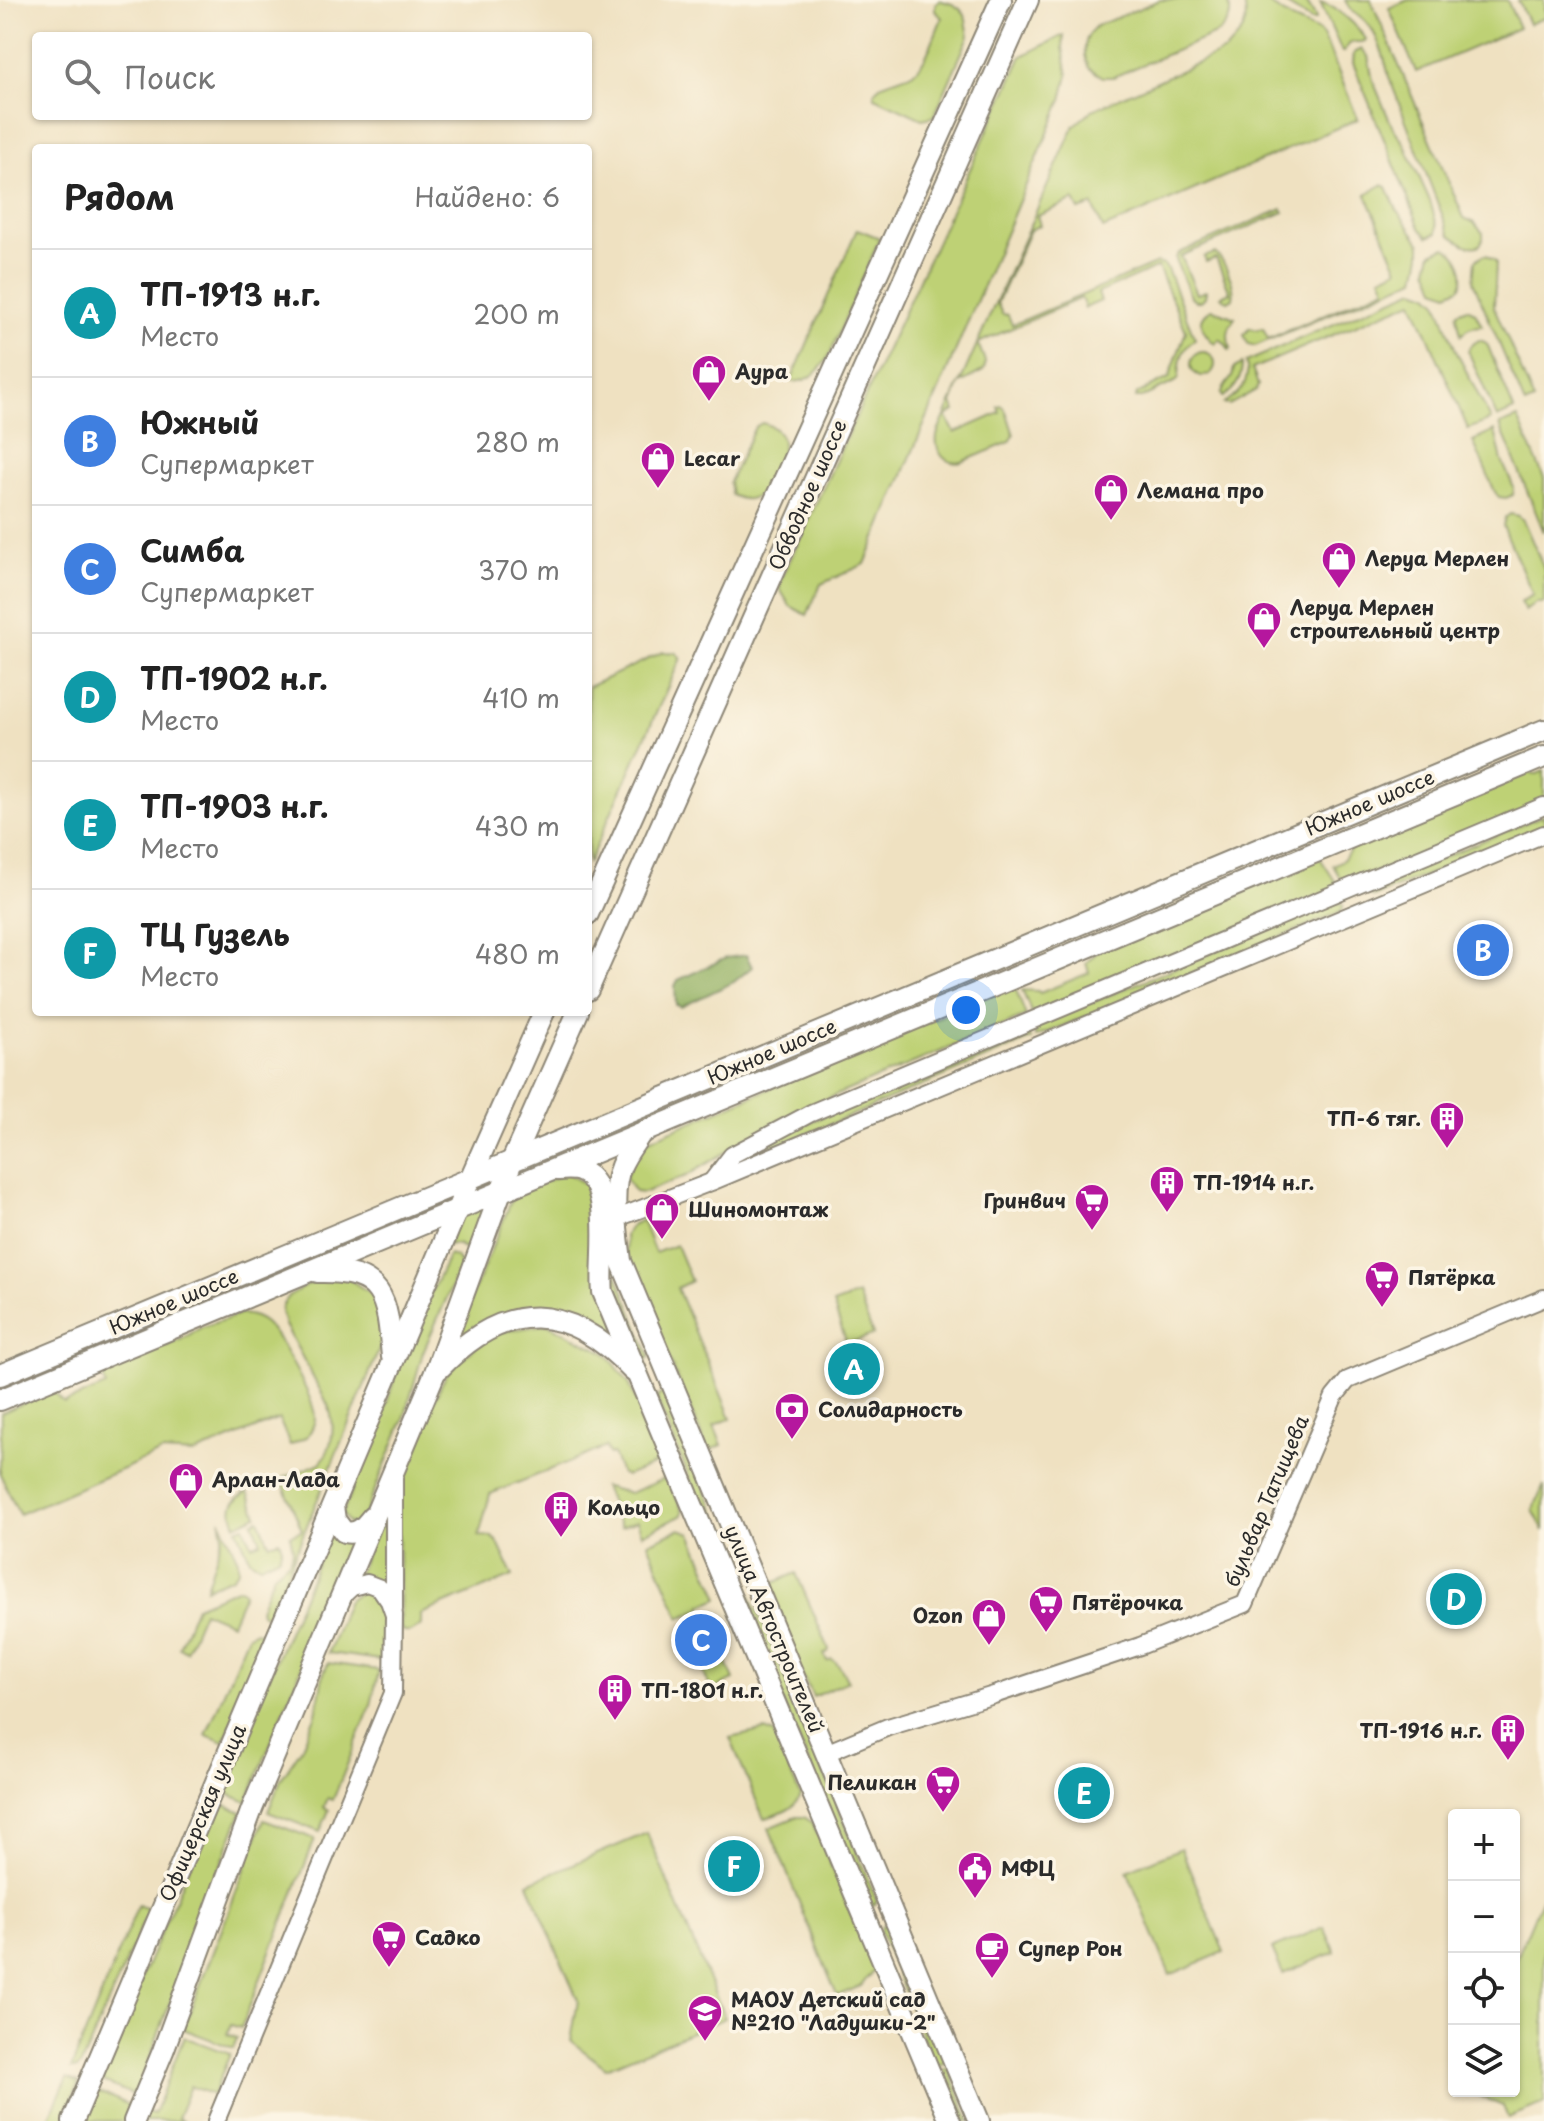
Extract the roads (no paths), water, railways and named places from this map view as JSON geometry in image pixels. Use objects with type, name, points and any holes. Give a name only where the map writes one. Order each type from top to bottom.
[{"type":"main road","name":"Обводное шоссе","points":[[592,905],[1001,0]]},
{"type":"main road","name":"Обводное шоссе","points":[[592,981],[1028,0]]},
{"type":"main road","name":"Южное шоссе","points":[[0,1375],[1544,730]]},
{"type":"main road","name":"Южное шоссе","points":[[0,1400],[1544,757]]},
{"type":"main road","points":[[470,1179],[542,1016]]},
{"type":"main road","points":[[134,2121],[252,1809],[434,1375],[512,1161],[576,1016]]},
{"type":"main road","name":"улица Автостроителей","points":[[641,1133],[621,1166],[617,1181],[601,1277],[603,1292],[950,2121]]},
{"type":"main road","name":"улица Автостроителей","points":[[552,1170],[583,1172],[599,1190],[621,1261],[979,2121]]},
{"type":"main road","name":"Офицерская улица","points":[[73,2121],[470,1179]]},
{"type":"main road","points":[[438,1256],[448,1250],[457,1250],[465,1257],[471,1270]]},
{"type":"main road","name":"Офицерская улица","points":[[309,1272],[348,1272],[369,1281],[376,1288],[386,1306],[393,1363]]},
{"type":"main road","name":"улица Автостроителей","points":[[434,1375],[477,1335],[511,1321],[543,1318],[576,1326],[598,1339],[619,1356],[644,1385]]},
{"type":"main road","points":[[644,1385],[671,1381]]},
{"type":"main road","points":[[333,1506],[340,1528],[350,1533],[363,1528],[377,1511]]},
{"type":"main road","points":[[867,1922],[892,1911]]},
{"type":"street","points":[[711,1182],[732,1155],[811,1113],[1544,806]]},
{"type":"street","points":[[609,1221],[711,1182],[1544,834]]},
{"type":"street","name":"бульвар Татищева","points":[[826,1753],[888,1727],[1140,1646],[1245,1604],[1334,1397],[1348,1380],[1544,1298]]},
{"type":"street","points":[[216,2121],[393,1693],[394,1470]]},
{"type":"street","points":[[340,1598],[352,1587],[374,1585],[385,1594],[394,1615]]},
{"type":"place","name":"Аура","points":[[709,403]]},
{"type":"place","name":"Lecar","points":[[658,490]]},
{"type":"place","name":"Лемана про","points":[[1111,522]]},
{"type":"place","name":"Леруа Мерлен","points":[[1339,590]]},
{"type":"place","name":"Леруа Мерлен строительный центр","points":[[1264,650]]},
{"type":"place","name":"Южный","points":[[1483,950]]},
{"type":"place","name":"ТП-6 тяг.","points":[[1447,1150]]},
{"type":"place","name":"ТП-1914 н.г.","points":[[1167,1214]]},
{"type":"place","name":"Гринвич","points":[[1092,1232]]},
{"type":"place","name":"Шиномонтаж","points":[[662,1241]]},
{"type":"place","name":"Пятёрка","points":[[1382,1309]]},
{"type":"place","name":"ТП-1913 н.г.","points":[[854,1369]]},
{"type":"place","name":"Солидарность","points":[[792,1441]]},
{"type":"place","name":"Арлан-Лада","points":[[186,1511]]},
{"type":"place","name":"Кольцо","points":[[561,1539]]},
{"type":"place","name":"ТП-1902 н.г.","points":[[1456,1599]]},
{"type":"place","name":"Пятёрочка","points":[[1046,1634]]},
{"type":"place","name":"Симба","points":[[701,1640]]},
{"type":"place","name":"Ozon","points":[[989,1647]]},
{"type":"place","name":"ТП-1801 н.г.","points":[[615,1722]]},
{"type":"place","name":"ТП-1916 н.г.","points":[[1508,1762]]},
{"type":"place","name":"ТП-1903 н.г.","points":[[1084,1793]]},
{"type":"place","name":"Пеликан","points":[[943,1814]]},
{"type":"place","name":"ТЦ Гузель","points":[[734,1866]]},
{"type":"place","name":"МФЦ","points":[[975,1900]]},
{"type":"place","name":"Садко","points":[[389,1969]]},
{"type":"place","name":"Супер Рон","points":[[992,1980]]},
{"type":"place","name":"МАОУ Детский сад №210 \"Ладушки-2\"","points":[[705,2043]]}]
